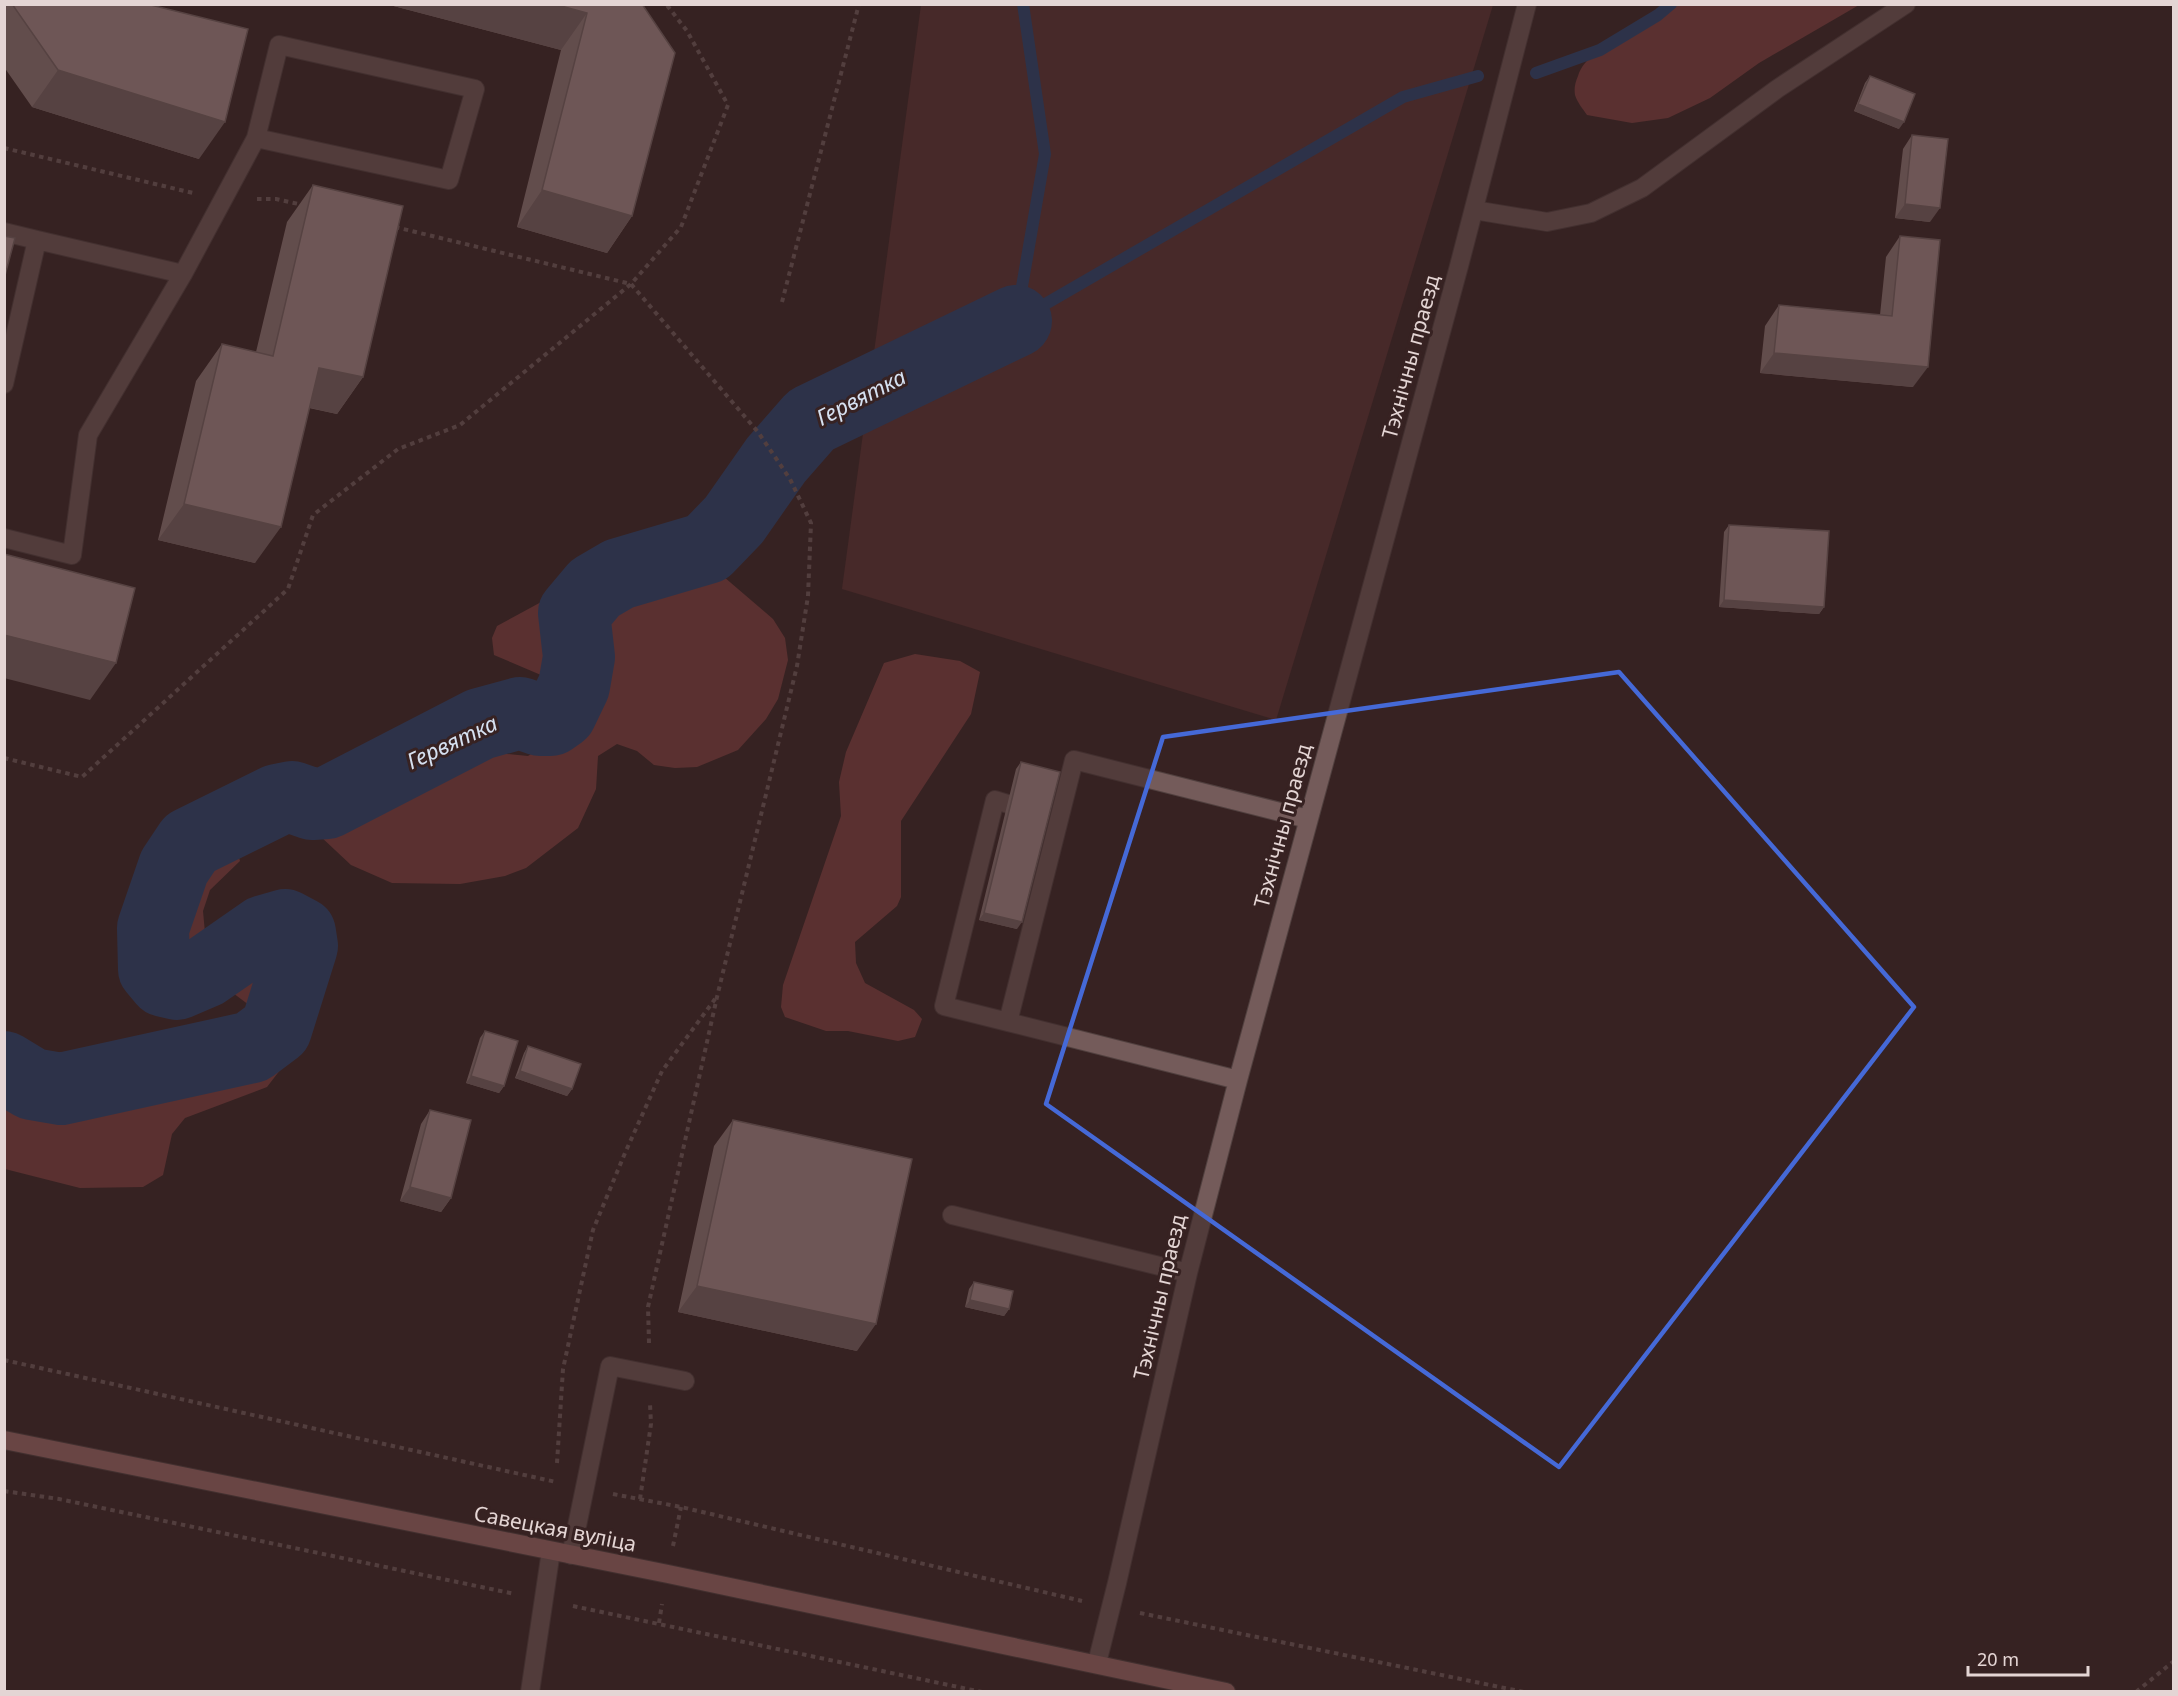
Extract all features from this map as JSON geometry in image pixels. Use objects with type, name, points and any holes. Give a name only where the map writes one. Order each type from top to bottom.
[{"type":"main road","name":"Савецкая вуліца","points":[[4,1440],[1097,1663],[1226,1692]]},
{"type":"street","name":"Тэхнічны праезд","points":[[1097,1663],[1188,1273],[1238,1080],[1474,210],[1527,4]]},
{"type":"street","points":[[1474,210],[1547,222],[1592,213],[1642,188],[1777,89],[1906,4]]},
{"type":"street","points":[[4,538],[72,555],[88,435],[183,274],[256,138],[279,45],[475,89],[449,180],[256,138]]},
{"type":"street","points":[[4,232],[183,274]]},
{"type":"street","points":[[4,384],[38,240]]},
{"type":"street","points":[[1008,1022],[1032,898],[1053,815],[1074,760],[1308,819]]},
{"type":"street","points":[[1008,804],[995,800],[992,842],[944,1006],[1238,1080]]},
{"type":"street","points":[[952,1215],[1188,1273]]},
{"type":"street","points":[[571,1555],[610,1366],[685,1382]]},
{"type":"street","points":[[530,1692],[551,1551]]},
{"type":"path","points":[[4,758],[82,777],[288,589],[312,515],[398,449],[460,425],[631,284],[681,227],[728,105],[687,31],[666,4]]},
{"type":"path","points":[[782,302],[859,4]]},
{"type":"path","points":[[4,148],[223,200],[276,199],[311,207]]},
{"type":"path","points":[[391,226],[631,284],[758,432],[790,479],[811,523],[808,596],[797,666],[717,997],[648,1307],[651,1424],[640,1499]]},
{"type":"path","points":[[556,1482],[562,1369],[593,1230],[662,1071],[717,997]]},
{"type":"path","points":[[4,1360],[585,1489],[640,1499],[1111,1607],[1524,1692]]},
{"type":"path","points":[[4,1491],[59,1499],[982,1692]]},
{"type":"path","points":[[2136,1692],[2174,1661]]},
{"type":"highlighted area","points":[[1619,672],[1914,1007],[1559,1467],[1046,1104],[1163,737]]},
{"type":"shaded area","points":[[1665,4],[1859,5],[1759,63],[1710,98],[1668,118],[1632,123],[1587,115],[1575,95],[1577,79],[1585,63],[1596,53],[1649,25],[1659,16]]},
{"type":"shaded area","points":[[921,5],[1493,5],[1276,720],[842,589]]},
{"type":"shaded area","points":[[669,535],[690,541],[720,563],[724,577],[773,619],[785,638],[788,660],[778,699],[766,719],[738,750],[697,767],[675,768],[654,765],[637,751],[617,744],[598,756],[596,789],[578,828],[526,868],[505,876],[460,884],[392,883],[351,865],[319,835],[305,809],[314,793],[351,775],[423,724],[475,739],[507,754],[528,756],[546,744],[564,718],[561,696],[548,678],[494,655],[492,638],[497,626],[556,594],[610,558]]},
{"type":"shaded area","points":[[915,654],[960,661],[980,672],[971,714],[901,821],[901,897],[897,906],[855,942],[856,963],[865,983],[914,1010],[922,1019],[915,1037],[898,1041],[848,1031],[826,1031],[785,1017],[781,1007],[783,985],[841,816],[839,782],[846,752],[884,663]]},
{"type":"shaded area","points":[[223,844],[236,848],[240,861],[210,890],[203,911],[205,933],[215,950],[234,960],[276,960],[296,970],[308,1011],[294,1052],[267,1087],[185,1118],[172,1134],[163,1175],[143,1187],[80,1188],[5,1169],[5,1060],[71,1064],[90,1055],[192,1054],[230,1042],[246,1026],[249,1005],[233,993],[189,987],[152,971],[138,931],[138,915],[143,900],[153,888],[179,867]]},
{"type":"building","points":[[12,4],[147,4],[248,29],[225,122],[58,70]]},
{"type":"building","points":[[554,4],[642,4],[675,53],[632,216],[542,190],[587,13]]},
{"type":"building","points":[[1870,76],[1915,94],[1904,122],[1858,104]]},
{"type":"building","points":[[1912,135],[1948,139],[1940,208],[1905,204]]},
{"type":"building","points":[[313,185],[403,206],[363,377],[319,368],[281,527],[184,504],[222,344],[273,356]]},
{"type":"building","points":[[4,236],[15,238],[4,279]]},
{"type":"building","points":[[1900,236],[1940,240],[1928,367],[1774,353],[1779,305],[1892,316]]},
{"type":"building","points":[[1729,525],[1829,531],[1824,607],[1724,600]]},
{"type":"building","points":[[4,554],[135,588],[116,663],[4,635]]},
{"type":"building","points":[[1021,762],[1060,772],[1022,922],[984,913]]},
{"type":"building","points":[[485,1031],[518,1041],[504,1086],[471,1076]]},
{"type":"building","points":[[528,1046],[581,1064],[572,1089],[520,1071]]},
{"type":"building","points":[[430,1110],[471,1120],[451,1198],[410,1187]]},
{"type":"building","points":[[733,1120],[912,1159],[876,1324],[697,1286]]},
{"type":"building","points":[[974,1282],[1013,1291],[1009,1309],[970,1300]]},
{"type":"waterway","name":"Гервятка","points":[[1016,321],[1045,154],[1023,4]]},
{"type":"waterway","points":[[1536,73],[1600,50],[1658,15],[1671,4]]},
{"type":"waterway","points":[[1016,321],[1403,97],[1478,76]]},
{"type":"waterway","name":"Гервятка","points":[[4,1067],[32,1084],[61,1089],[252,1047],[276,1029],[302,946],[300,933],[285,925],[264,931],[205,972],[177,984],[164,981],[154,969],[153,928],[174,867],[190,843],[277,800],[292,797],[312,804],[327,803],[480,724],[520,713],[540,720],[551,720],[561,713],[574,686],[579,657],[574,613],[595,588],[619,574],[707,548],[734,520],[776,460],[811,420],[1016,321]]}]
